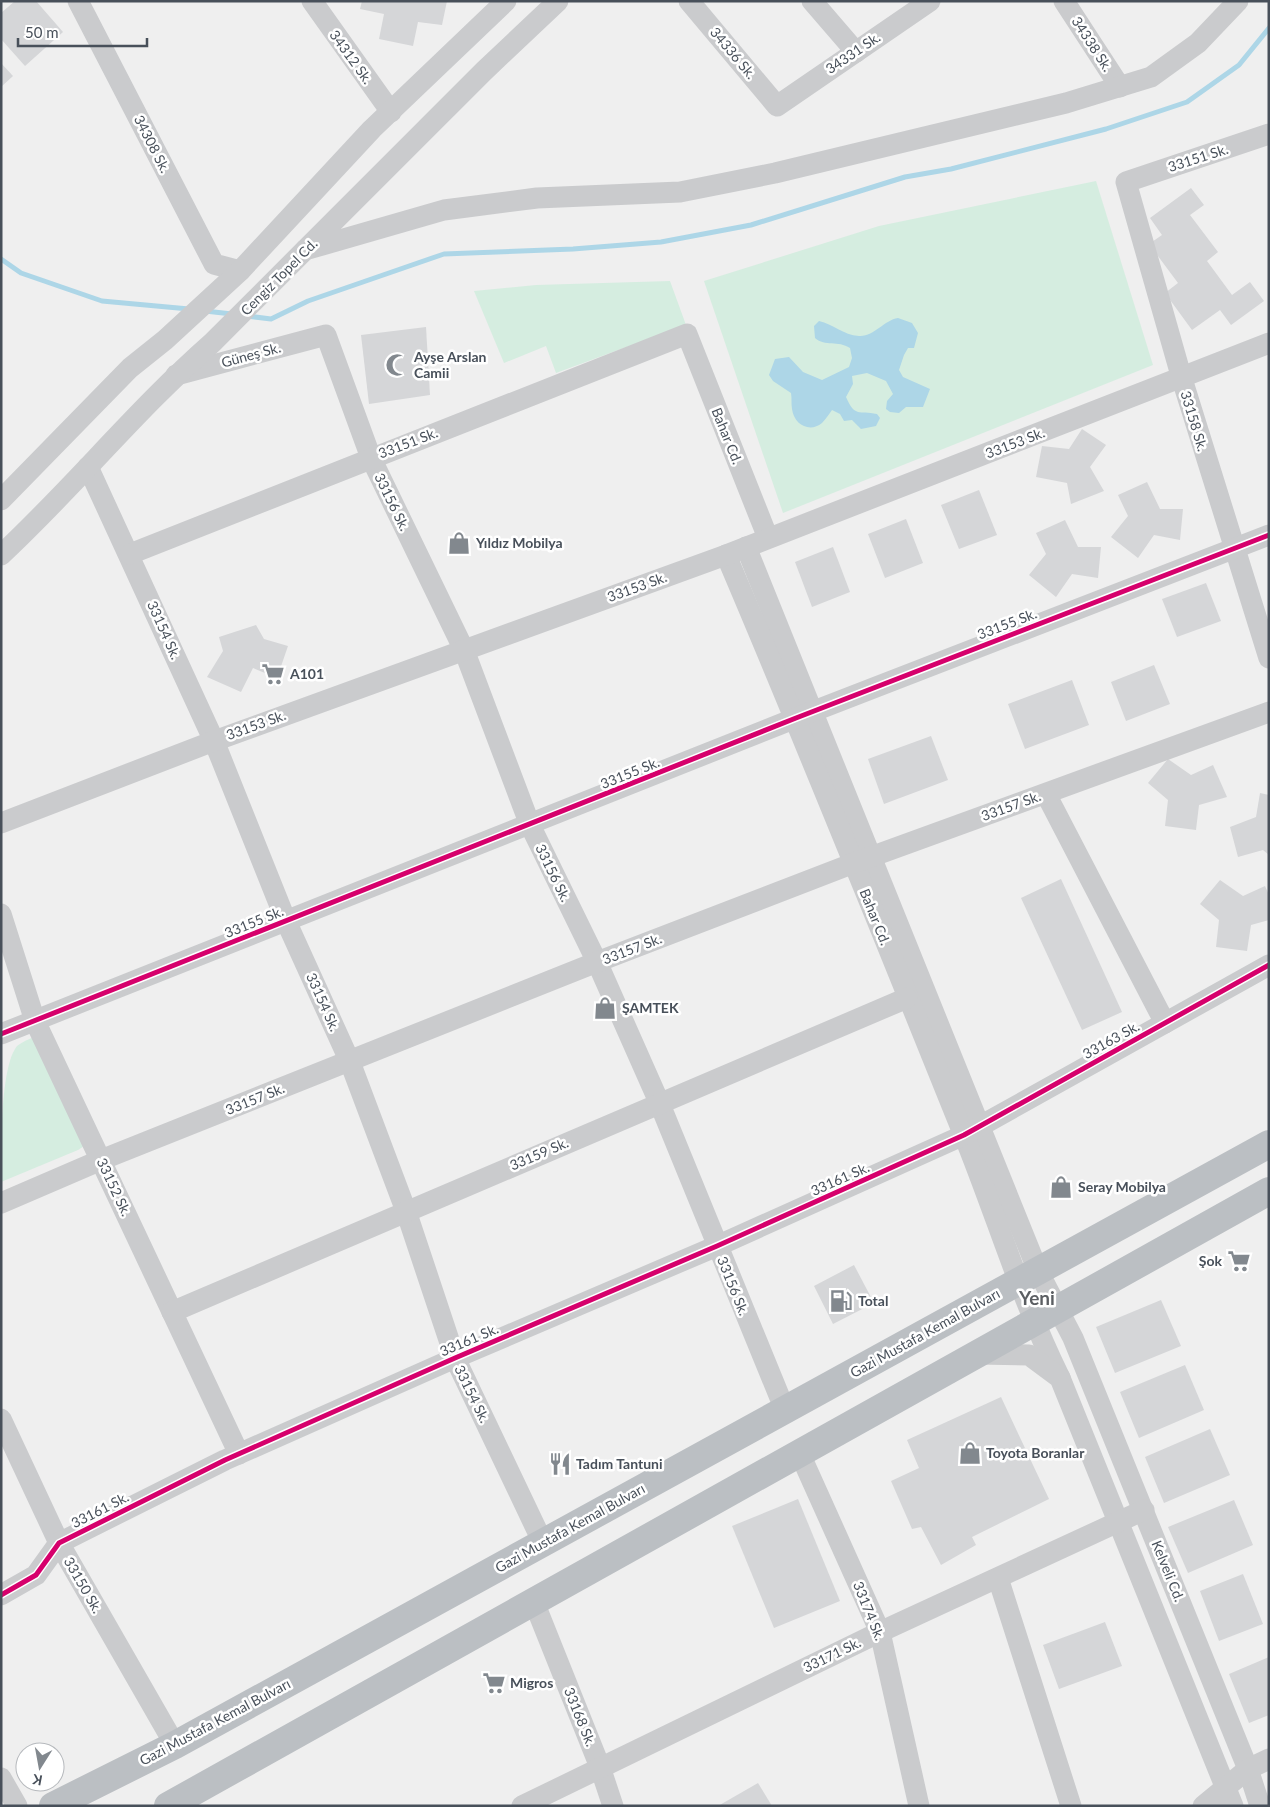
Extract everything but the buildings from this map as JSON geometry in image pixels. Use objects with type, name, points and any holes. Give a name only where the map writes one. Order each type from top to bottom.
[{"type":"highway","name":"Gazi Mustafa Kemal Bulvarı","points":[[53,1806],[175,1746],[1269,1144]]},
{"type":"highway","points":[[168,1806],[1269,1191]]},
{"type":"street","name":"34308 Sk.","points":[[78,1],[214,264],[240,271]]},
{"type":"street","name":"34312 Sk.","points":[[312,1],[391,112]]},
{"type":"street","points":[[1,500],[130,368],[240,271],[391,112],[506,1]]},
{"type":"street","name":"Cengiz Topel Cd.","points":[[1,555],[36,522],[176,375],[212,343],[484,71],[558,1]]},
{"type":"street","name":"34336 Sk.","points":[[689,1],[777,106]]},
{"type":"street","points":[[812,1],[856,52]]},
{"type":"street","name":"34331 Sk.","points":[[777,106],[930,1]]},
{"type":"street","name":"34338 Sk.","points":[[1064,1],[1120,87]]},
{"type":"street","points":[[305,250],[444,210],[537,198],[680,192],[774,173],[1066,103],[1151,77],[1198,43],[1238,1]]},
{"type":"street","name":"33151 Sk.","points":[[1126,182],[1269,134]]},
{"type":"street","name":"33158 Sk.","points":[[1126,182],[1233,549],[1269,658]]},
{"type":"street","name":"33151 Sk.","points":[[130,554],[687,334]]},
{"type":"street","name":"Bahar Cd.","points":[[687,334],[768,538]]},
{"type":"street","name":"33156 Sk.","points":[[326,335],[371,458],[464,650],[530,825],[597,962],[659,1102],[785,1410]]},
{"type":"street","name":"Güneş Sk.","points":[[176,375],[326,335]]},
{"type":"street","name":"33153 Sk.","points":[[1,823],[214,741],[736,551],[1182,379],[1269,343]]},
{"type":"street","name":"33154 Sk.","points":[[88,467],[130,554],[214,741],[286,921],[350,1062],[406,1211],[455,1358],[543,1543]]},
{"type":"street","name":"33155 Sk.","points":[[1,1034],[804,715],[1269,535]]},
{"type":"street","name":"Bahar Cd.","points":[[736,551],[863,860],[1029,1276]]},
{"type":"street","name":"33157 Sk.","points":[[1,1203],[101,1160],[597,962],[863,860],[1269,712]]},
{"type":"street","points":[[1046,794],[1165,1023]]},
{"type":"street","name":"Bahar Cd.","points":[[863,860],[907,998],[972,1131]]},
{"type":"street","name":"33152 Sk.","points":[[1,914],[35,1021],[239,1454]]},
{"type":"street","name":"33163 Sk.","points":[[972,1131],[1269,965]]},
{"type":"street","name":"33159 Sk.","points":[[172,1312],[659,1102],[907,998]]},
{"type":"street","name":"33161 Sk.","points":[[1,1595],[36,1574],[59,1543],[239,1454],[455,1358],[717,1246],[972,1131]]},
{"type":"street","name":"Kelveli Cd.","points":[[1029,1276],[1046,1316],[1048,1353],[1060,1378],[1230,1796]]},
{"type":"street","name":"Kelveli Cd.","points":[[1046,1316],[1072,1338],[1144,1510],[1248,1769],[1260,1806]]},
{"type":"street","points":[[1048,1353],[1072,1338]]},
{"type":"street","points":[[977,1354],[1029,1354],[1060,1378]]},
{"type":"street","name":"33150 Sk.","points":[[1,1419],[59,1543],[175,1746]]},
{"type":"street","name":"33174 Sk.","points":[[800,1454],[880,1632],[919,1806]]},
{"type":"street","name":"33171 Sk.","points":[[522,1806],[880,1632],[1144,1510]]},
{"type":"street","points":[[998,1578],[1071,1806]]},
{"type":"street","name":"33168 Sk.","points":[[534,1602],[600,1767],[613,1806]]},
{"type":"street","points":[[1203,1806],[1230,1796],[1248,1769],[1269,1760]]},
{"type":"street","points":[[1,1778],[17,1806]]},
{"type":"green space","points":[[1096,181],[1153,365],[783,513],[704,281],[879,226]]},
{"type":"green space","points":[[670,281],[686,325],[556,373],[546,346],[504,363],[474,291],[536,285]]},
{"type":"green space","points":[[34,1037],[92,1141],[78,1150],[1,1182],[4,1090],[7,1072],[11,1057],[17,1046]]},
{"type":"water","points":[[898,318],[912,323],[918,333],[914,348],[908,348],[899,370],[903,377],[930,389],[923,407],[906,407],[899,413],[890,412],[886,409],[887,401],[893,394],[886,381],[867,373],[852,376],[853,384],[846,397],[855,411],[877,414],[880,418],[876,426],[861,429],[852,420],[844,421],[840,414],[832,410],[822,423],[817,426],[808,427],[799,423],[793,415],[791,393],[773,381],[769,375],[775,359],[789,357],[803,372],[822,380],[849,367],[852,358],[850,348],[841,344],[819,341],[815,338],[814,326],[819,321],[848,334],[864,336]]},
{"type":"waterway","points":[[247,316],[271,319],[308,301],[444,254],[573,249],[661,242],[751,225],[905,177],[951,169],[1106,129],[1187,102],[1239,65],[1269,28]]},
{"type":"waterway","points":[[1,259],[21,273],[102,301],[189,309]]},
{"type":"waterway","points":[[205,311],[232,314]]},
{"type":"cycle path","points":[[1,1034],[796,718],[1269,535]]},
{"type":"cycle path","points":[[1,1595],[36,1575],[59,1543],[225,1460],[455,1358],[717,1246],[964,1135],[1269,965]]},
{"type":"place","name":"Ayşe Arslan Camii","points":[[397,365]]},
{"type":"place","name":"Yıldız Mobilya","points":[[459,543]]},
{"type":"place","name":"A101","points":[[273,674]]},
{"type":"place","name":"ŞAMTEK","points":[[605,1008]]},
{"type":"place","name":"Seray Mobilya","points":[[1061,1187]]},
{"type":"place","name":"Şok","points":[[1239,1261]]},
{"type":"place","name":"Total","points":[[841,1301]]},
{"type":"place","name":"Toyota Boranlar","points":[[970,1453]]},
{"type":"place","name":"Tadım Tantuni","points":[[560,1464]]},
{"type":"place","name":"Migros","points":[[494,1683]]},
{"type":"district","name":"Yeni","points":[[1037,1298]]}]
